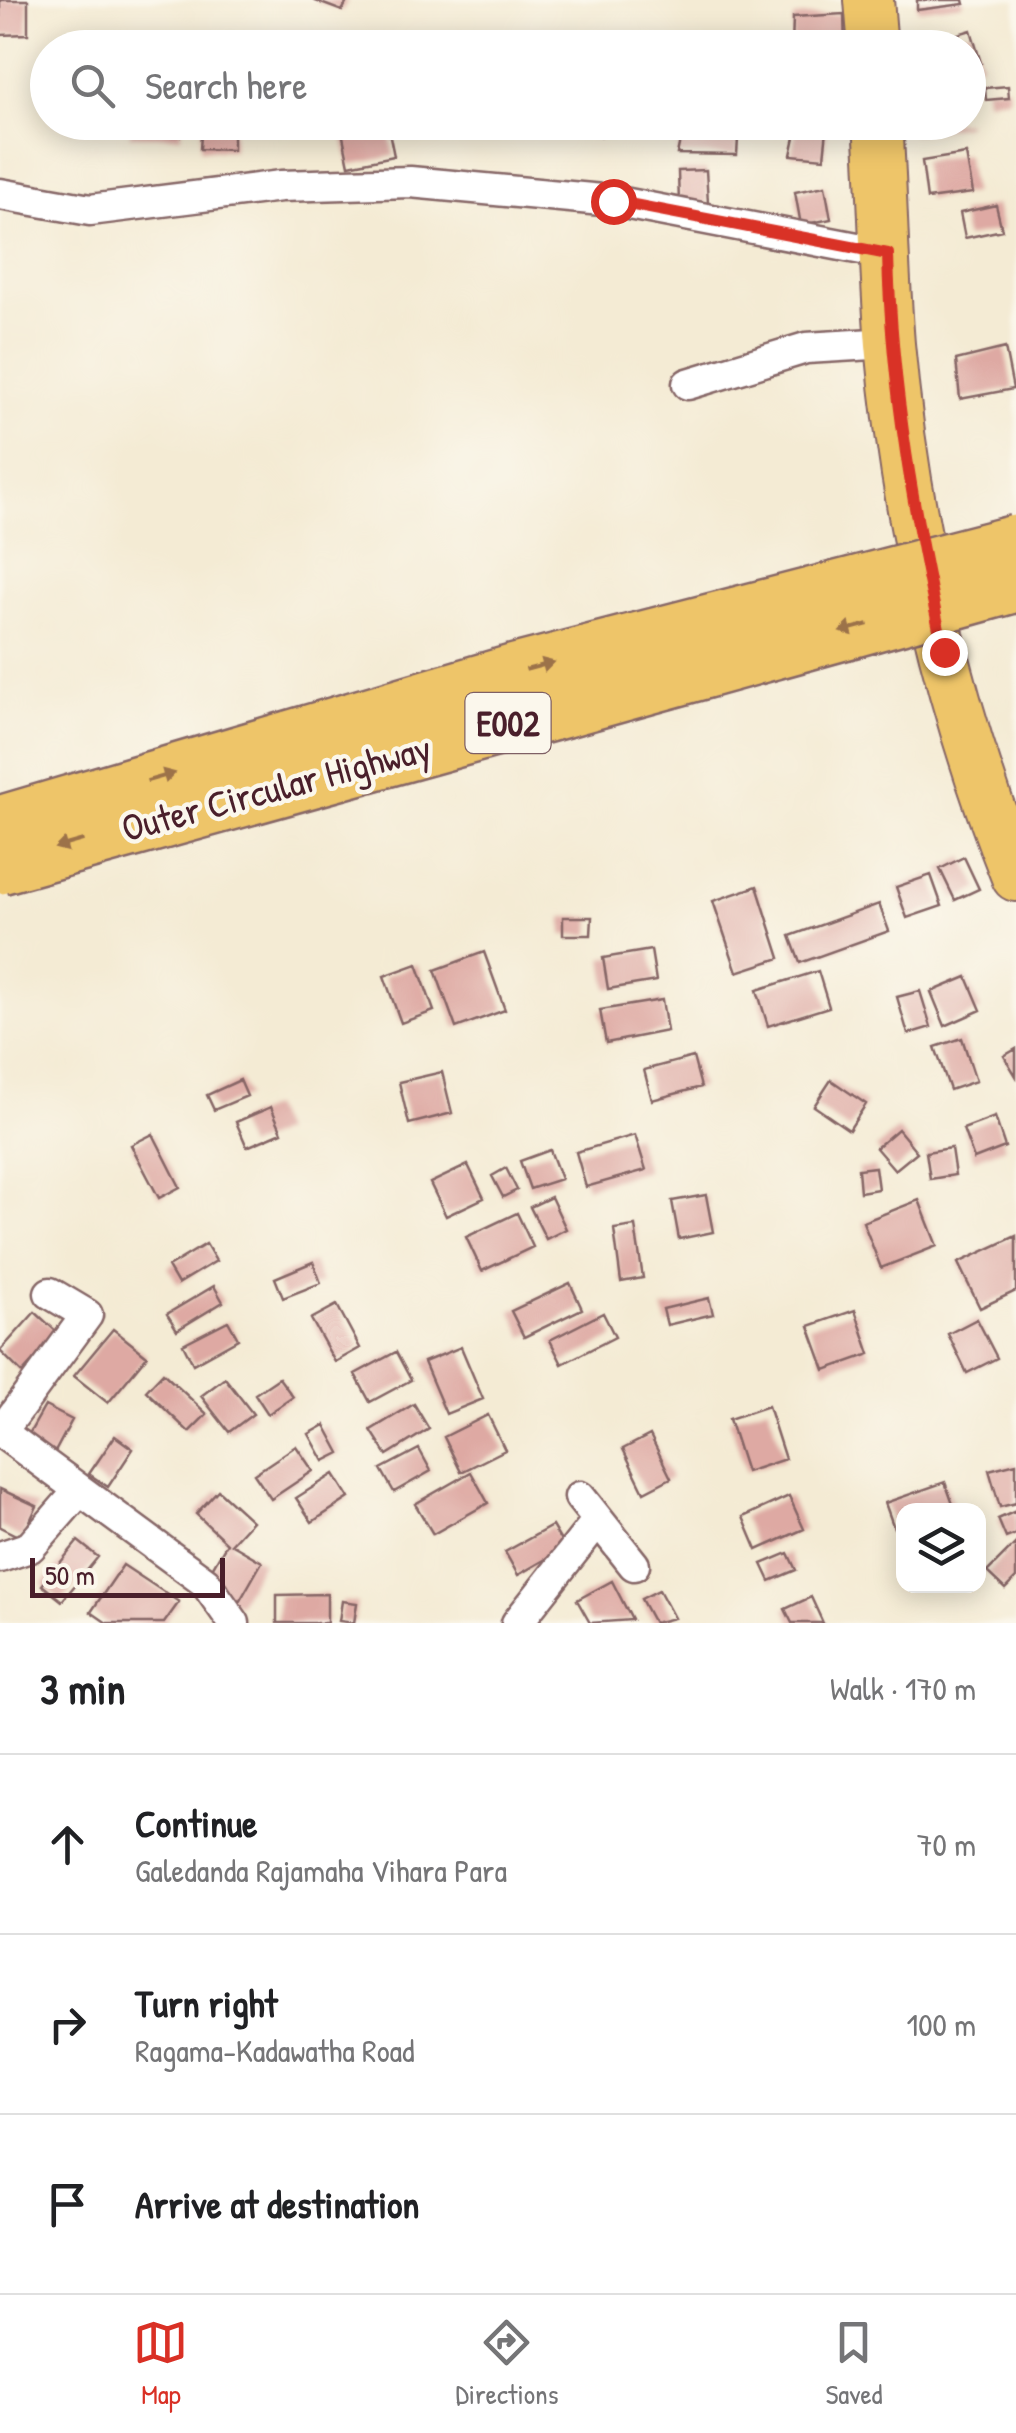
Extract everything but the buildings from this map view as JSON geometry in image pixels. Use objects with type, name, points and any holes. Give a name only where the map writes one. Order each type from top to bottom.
[{"type":"highway","name":"Outer Circular Highway","points":[[0,824],[516,672],[1016,543]]},
{"type":"highway","name":"Outer Circular Highway","points":[[0,866],[1016,584]]},
{"type":"main road","points":[[869,0],[872,30]]},
{"type":"main road","points":[[879,140],[890,343],[916,522],[944,652],[978,780],[1016,877]]},
{"type":"street","points":[[0,194],[90,210],[281,186],[410,182],[613,201],[888,254]]},
{"type":"street","points":[[688,384],[806,348],[890,343]]},
{"type":"street","points":[[50,1293],[87,1314],[1,1432],[205,1582],[231,1616],[199,1623]]},
{"type":"street","points":[[0,1557],[30,1546],[79,1492]]},
{"type":"street","points":[[518,1623],[589,1508],[634,1565]]},
{"type":"route","points":[[613,201],[888,254],[890,343],[916,522],[944,652]]}]
